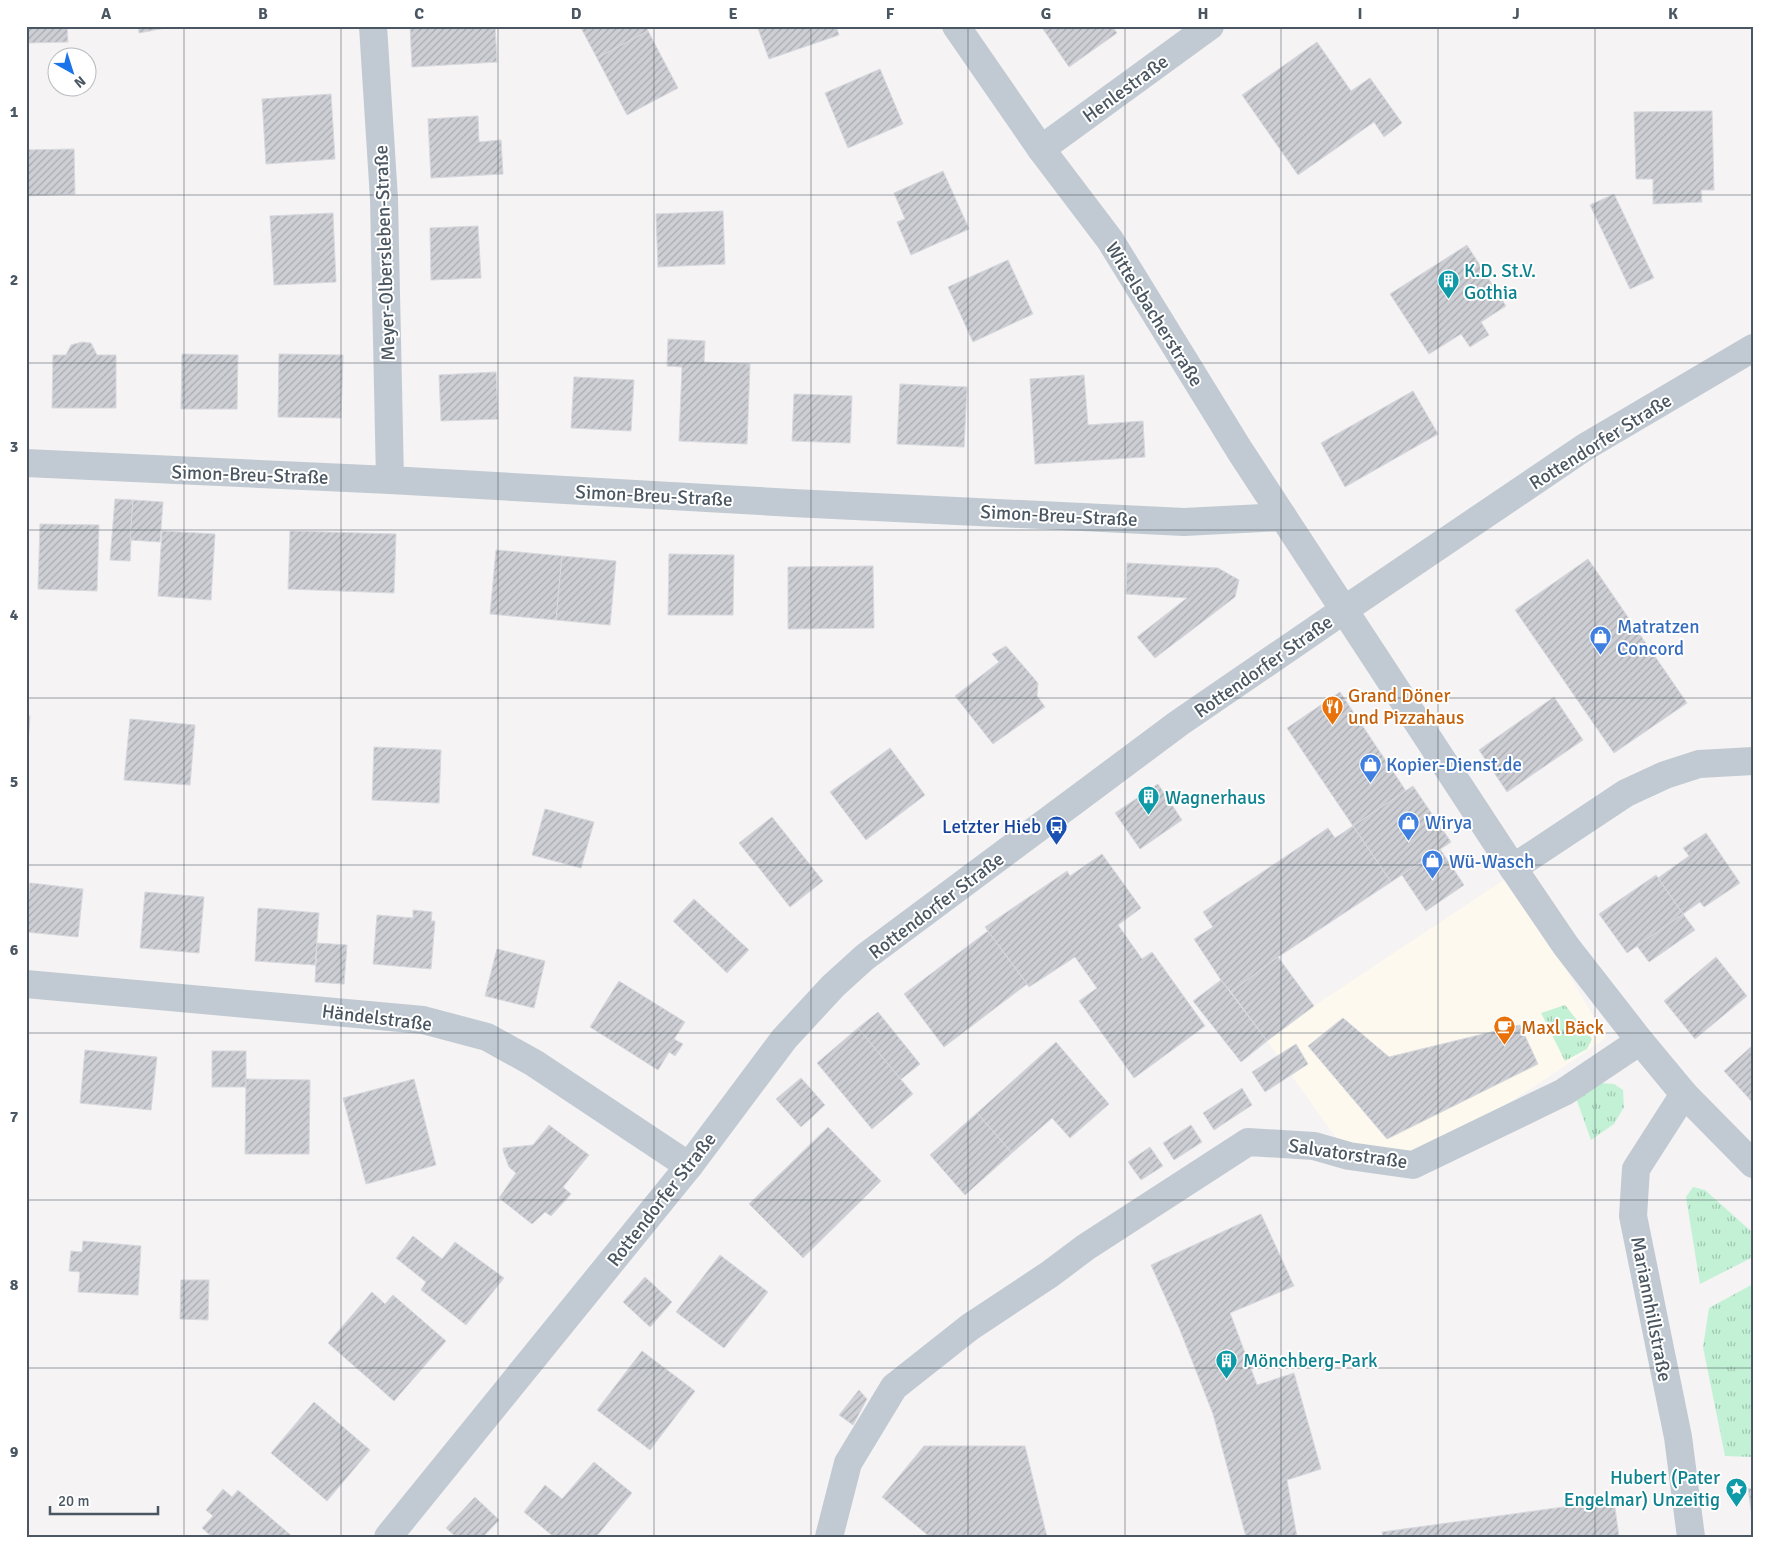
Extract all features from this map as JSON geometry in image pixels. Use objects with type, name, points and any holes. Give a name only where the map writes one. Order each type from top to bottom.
[{"type":"street","name":"Meyer-Olbersleben-Straße","points":[[373,26],[384,199],[390,480]]},
{"type":"street","name":"Wittelsbacherstraße","points":[[956,26],[1041,150],[1110,240],[1240,452],[1344,610]]},
{"type":"street","name":"Henlestraße","points":[[1041,150],[1210,26]]},
{"type":"street","name":"Rottendorfer Straße","points":[[388,1537],[689,1166],[784,1039],[833,986],[865,957],[1179,723],[1585,447],[1753,348]]},
{"type":"street","name":"Simon-Breu-Straße","points":[[26,464],[390,480],[1184,522],[1283,517]]},
{"type":"street","points":[[1344,610],[1566,946],[1684,1094],[1753,1164]]},
{"type":"street","points":[[1513,868],[1626,793],[1665,774],[1699,764],[1753,761]]},
{"type":"street","name":"Händelstraße","points":[[26,984],[423,1020],[487,1037],[534,1063],[689,1166]]},
{"type":"street","name":"Salvatorstraße","points":[[829,1537],[848,1463],[894,1387],[970,1327],[1050,1274],[1086,1247],[1248,1142],[1314,1146],[1349,1156],[1413,1165],[1564,1092],[1640,1041]]},
{"type":"street","name":"Mariannhillstraße","points":[[1684,1094],[1636,1169],[1633,1216],[1678,1437],[1691,1537]]},
{"type":"shaded area","points":[[1511,875],[1606,1038],[1413,1165],[1349,1156],[1267,1041],[1314,1006]]},
{"type":"green space","points":[[1565,1005],[1592,1039],[1587,1049],[1565,1061],[1541,1013]]},
{"type":"green space","points":[[1600,1083],[1614,1084],[1623,1090],[1624,1107],[1614,1124],[1591,1140],[1576,1098]]},
{"type":"green space","points":[[1693,1187],[1705,1190],[1753,1233],[1753,1257],[1700,1284],[1686,1197]]},
{"type":"green space","points":[[1753,1284],[1753,1457],[1725,1456],[1703,1347],[1709,1308]]},
{"type":"building","points":[[26,26],[67,26],[68,42],[26,43]]},
{"type":"building","points":[[138,26],[176,26],[139,33]]},
{"type":"building","points":[[410,26],[495,26],[497,62],[412,67]]},
{"type":"building","points":[[580,26],[646,26],[648,31],[597,58]]},
{"type":"building","points":[[757,26],[836,26],[839,35],[769,59]]},
{"type":"building","points":[[1047,26],[1112,26],[1117,33],[1069,67],[1043,29]]},
{"type":"building","points":[[648,31],[678,88],[627,115],[597,58]]},
{"type":"building","points":[[1317,42],[1351,91],[1370,78],[1402,123],[1384,137],[1374,122],[1298,175],[1242,95]]},
{"type":"building","points":[[880,69],[903,124],[848,148],[825,93]]},
{"type":"building","points":[[331,94],[335,159],[266,164],[262,99]]},
{"type":"building","points":[[1712,111],[1714,190],[1701,190],[1702,202],[1653,204],[1653,179],[1636,179],[1634,112]]},
{"type":"building","points":[[478,116],[479,142],[501,140],[503,174],[431,178],[428,119]]},
{"type":"building","points":[[74,149],[75,194],[26,196],[26,150]]},
{"type":"building","points":[[943,171],[969,229],[911,255],[897,222],[905,219],[894,193]]},
{"type":"building","points":[[1614,194],[1654,278],[1630,289],[1590,205]]},
{"type":"building","points":[[723,211],[725,264],[658,267],[656,214]]},
{"type":"building","points":[[333,213],[336,282],[274,285],[270,216]]},
{"type":"building","points":[[478,226],[481,278],[431,280],[430,228]]},
{"type":"building","name":"K.D. St.V. Gothia","points":[[1467,245],[1506,306],[1481,322],[1489,335],[1470,347],[1461,334],[1429,354],[1390,294]]},
{"type":"building","points":[[1008,260],[1033,314],[973,342],[948,287]]},
{"type":"building","points":[[668,339],[705,341],[704,362],[750,364],[747,444],[679,441],[682,367],[667,366]]},
{"type":"building","points":[[82,342],[91,343],[97,355],[116,355],[116,408],[52,408],[53,355],[66,355],[71,345]]},
{"type":"building","points":[[182,354],[238,355],[237,409],[181,409]]},
{"type":"building","points":[[279,354],[343,355],[341,418],[278,417]]},
{"type":"building","points":[[496,372],[498,419],[441,421],[439,375]]},
{"type":"building","points":[[1084,375],[1088,425],[1143,421],[1145,457],[1035,464],[1030,379]]},
{"type":"building","points":[[574,377],[634,380],[631,431],[571,428]]},
{"type":"building","points":[[900,384],[967,387],[964,447],[897,444]]},
{"type":"building","points":[[1413,391],[1438,434],[1345,487],[1321,443]]},
{"type":"building","points":[[794,394],[852,396],[850,443],[792,441]]},
{"type":"building","points":[[115,499],[133,500],[130,561],[110,560]]},
{"type":"building","points":[[133,500],[163,502],[160,542],[130,540]]},
{"type":"building","points":[[40,524],[99,525],[97,591],[38,589]]},
{"type":"building","points":[[162,531],[215,534],[211,600],[158,596]]},
{"type":"building","points":[[290,531],[396,534],[394,593],[288,589]]},
{"type":"building","points":[[496,550],[562,556],[556,620],[490,614]]},
{"type":"building","points":[[669,554],[734,555],[733,615],[668,615]]},
{"type":"building","points":[[562,556],[616,561],[610,625],[556,620]]},
{"type":"building","name":"Matratzen Concord","points":[[1588,559],[1687,703],[1614,753],[1515,610]]},
{"type":"building","points":[[1127,563],[1218,568],[1239,580],[1235,597],[1155,658],[1137,637],[1187,598],[1126,594]]},
{"type":"building","points":[[873,566],[874,628],[788,629],[788,567]]},
{"type":"building","points":[[1006,646],[1038,683],[1037,696],[1045,707],[993,744],[955,696],[999,662],[992,654]]},
{"type":"building","points":[[1340,692],[1406,791],[1353,826],[1287,728]]},
{"type":"building","points":[[1554,697],[1583,740],[1507,792],[1479,750]]},
{"type":"building","points":[[26,716],[30,716],[26,773]]},
{"type":"building","points":[[130,719],[195,725],[190,785],[124,780]]},
{"type":"building","points":[[374,747],[441,750],[439,803],[372,800]]},
{"type":"building","points":[[890,748],[925,795],[866,840],[830,792]]},
{"type":"building","name":"Wagnerhaus","points":[[1158,784],[1182,820],[1140,849],[1115,813]]},
{"type":"building","points":[[1413,786],[1451,842],[1391,882],[1353,826]]},
{"type":"building","points":[[545,809],[594,822],[581,868],[532,855]]},
{"type":"building","points":[[772,817],[823,881],[790,907],[739,843]]},
{"type":"building","points":[[1353,826],[1391,882],[1278,957],[1231,992],[1194,939],[1213,927],[1203,912],[1328,828],[1335,838]]},
{"type":"building","points":[[1706,833],[1740,883],[1704,907],[1700,902],[1683,914],[1658,878],[1689,856],[1683,848]]},
{"type":"building","name":"Wü-Wasch","points":[[1440,849],[1464,885],[1426,911],[1402,875]]},
{"type":"building","points":[[1102,854],[1141,908],[1118,925],[1142,959],[1152,952],[1205,1026],[1134,1078],[1079,1001],[1097,988],[1075,957],[1029,987],[985,927],[1067,871],[1070,876]]},
{"type":"building","points":[[1656,875],[1683,914],[1627,953],[1599,914]]},
{"type":"building","points":[[30,883],[83,889],[78,937],[26,932]]},
{"type":"building","points":[[145,892],[204,897],[199,953],[140,948]]},
{"type":"building","points":[[694,899],[749,950],[727,973],[673,921]]},
{"type":"building","points":[[258,908],[319,913],[315,965],[255,961]]},
{"type":"building","points":[[413,910],[432,912],[431,921],[435,921],[431,969],[373,964],[377,915],[413,918]]},
{"type":"building","points":[[1683,914],[1695,930],[1649,962],[1637,946]]},
{"type":"building","points":[[988,931],[1027,984],[944,1047],[904,994]]},
{"type":"building","points":[[317,943],[347,945],[344,984],[315,982]]},
{"type":"building","points":[[497,949],[545,961],[534,1008],[485,996]]},
{"type":"building","points":[[1278,957],[1314,1006],[1267,1041],[1231,992]]},
{"type":"building","points":[[1716,957],[1747,996],[1695,1039],[1664,1001]]},
{"type":"building","points":[[1221,980],[1267,1041],[1241,1062],[1193,1001]]},
{"type":"building","points":[[619,981],[685,1022],[674,1039],[683,1044],[675,1056],[669,1052],[658,1070],[590,1027]]},
{"type":"building","points":[[878,1012],[920,1064],[900,1080],[858,1028]]},
{"type":"building","points":[[1343,1018],[1389,1057],[1520,1025],[1538,1064],[1387,1139],[1308,1046]]},
{"type":"building","points":[[858,1028],[913,1094],[872,1129],[817,1063]]},
{"type":"building","points":[[1056,1042],[1109,1104],[1070,1138],[1052,1118],[1012,1153],[977,1113]]},
{"type":"building","points":[[1296,1044],[1308,1064],[1265,1092],[1252,1072]]},
{"type":"building","points":[[1753,1045],[1753,1103],[1724,1071]]},
{"type":"building","points":[[85,1050],[157,1057],[151,1110],[80,1103]]},
{"type":"building","points":[[212,1051],[246,1051],[246,1087],[212,1087]]},
{"type":"building","points":[[801,1078],[825,1105],[801,1127],[776,1099]]},
{"type":"building","points":[[246,1079],[310,1080],[309,1154],[245,1154]]},
{"type":"building","points":[[414,1079],[436,1165],[366,1184],[343,1098]]},
{"type":"building","points":[[1242,1088],[1252,1105],[1214,1130],[1203,1113]]},
{"type":"building","points":[[977,1113],[1012,1153],[965,1195],[930,1155]]},
{"type":"building","points":[[549,1125],[589,1155],[563,1187],[571,1194],[551,1216],[545,1212],[532,1224],[499,1198],[516,1173],[509,1167],[503,1148],[533,1145]]},
{"type":"building","points":[[1191,1125],[1202,1142],[1174,1160],[1163,1143]]},
{"type":"building","points":[[828,1127],[881,1181],[803,1258],[749,1204]]},
{"type":"building","points":[[1150,1147],[1163,1166],[1141,1180],[1128,1162]]},
{"type":"building","name":"Mönchberg-Park","points":[[1261,1214],[1294,1286],[1230,1313],[1257,1385],[1294,1373],[1321,1469],[1287,1480],[1297,1537],[1246,1537],[1213,1414],[1180,1330],[1151,1265]]},
{"type":"building","points":[[413,1236],[442,1259],[455,1242],[504,1278],[466,1325],[421,1290],[426,1282],[396,1258]]},
{"type":"building","points":[[83,1241],[141,1246],[138,1295],[78,1292],[80,1272],[69,1271],[71,1251],[82,1252]]},
{"type":"building","points":[[720,1255],[768,1292],[724,1348],[676,1312]]},
{"type":"building","points":[[645,1277],[672,1302],[650,1327],[623,1302]]},
{"type":"building","points":[[181,1280],[209,1280],[208,1320],[180,1319]]},
{"type":"building","points":[[372,1292],[385,1304],[393,1295],[446,1341],[394,1401],[328,1343]]},
{"type":"building","points":[[642,1351],[695,1391],[650,1450],[597,1410]]},
{"type":"building","points":[[859,1390],[867,1399],[853,1425],[839,1415]]},
{"type":"building","points":[[314,1402],[370,1450],[327,1501],[271,1453]]},
{"type":"building","points":[[924,1446],[1025,1446],[1047,1537],[930,1537],[882,1497]]},
{"type":"building","points":[[594,1462],[632,1493],[596,1537],[554,1537],[524,1512],[545,1485],[562,1499]]},
{"type":"building","points":[[1753,1488],[1753,1524],[1748,1489]]},
{"type":"building","points":[[223,1489],[232,1497],[238,1490],[293,1537],[212,1537],[202,1528],[213,1516],[206,1510]]},
{"type":"building","points":[[475,1497],[499,1520],[483,1537],[456,1537],[446,1528]]},
{"type":"building","points":[[1614,1500],[1619,1537],[1383,1537],[1382,1532]]},
{"type":"place","name":"K.D. St.V. Gothia","points":[[1448,300]]},
{"type":"place","name":"Matratzen Concord","points":[[1601,656]]},
{"type":"place","name":"Grand Döner und Pizzahaus","points":[[1332,725]]},
{"type":"place","name":"Kopier-Dienst.de","points":[[1370,783]]},
{"type":"place","name":"Wagnerhaus","points":[[1149,816]]},
{"type":"place","name":"Wirya","points":[[1409,841]]},
{"type":"place","name":"Letzter Hieb","points":[[1057,845]]},
{"type":"place","name":"Wü-Wasch","points":[[1433,880]]},
{"type":"place","name":"Maxl Bäck","points":[[1505,1046]]},
{"type":"place","name":"Mönchberg-Park","points":[[1227,1379]]},
{"type":"place","name":"Hubert (Pater Engelmar) Unzeitig","points":[[1736,1507]]}]
